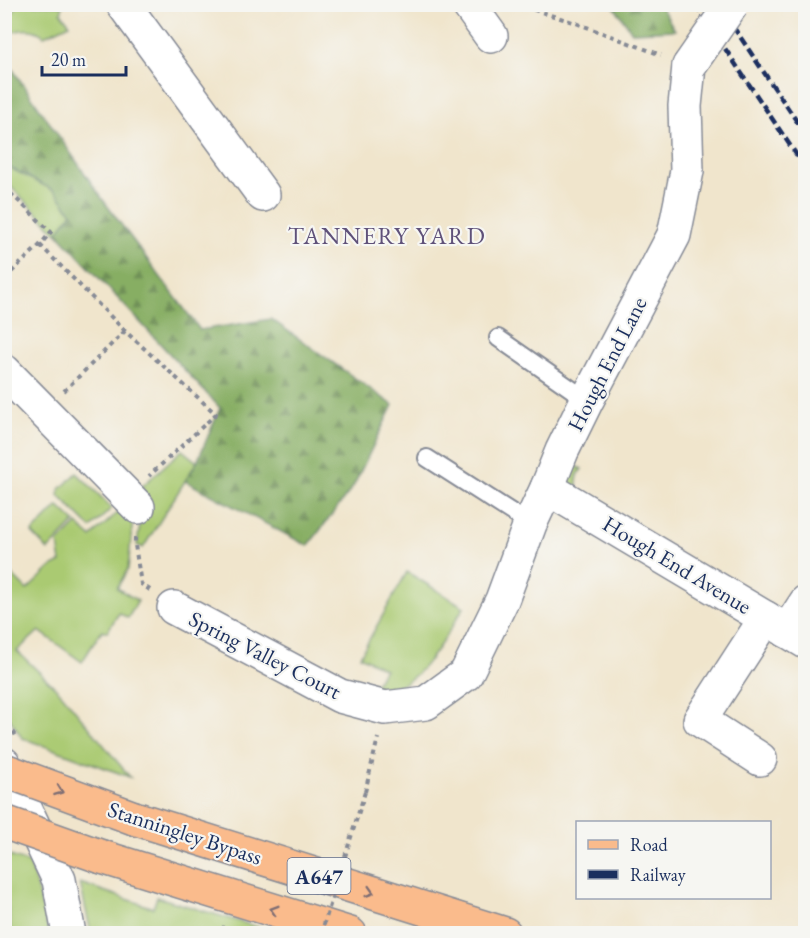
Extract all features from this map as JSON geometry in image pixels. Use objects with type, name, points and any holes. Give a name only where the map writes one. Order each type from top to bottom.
[{"type":"main road","name":"Stanningley Bypass","points":[[4,770],[134,818],[505,933]]},
{"type":"main road","name":"Stanningley Bypass","points":[[4,822],[102,857],[350,933]]},
{"type":"street","points":[[123,4],[263,195]]},
{"type":"street","name":"Hough End Lane","points":[[426,703],[466,674],[501,600],[562,451],[674,235],[687,171],[685,106],[689,66],[732,4]]},
{"type":"street","points":[[4,371],[140,494]]},
{"type":"street","name":"Hough End Avenue","points":[[547,488],[786,630]]},
{"type":"street","points":[[760,759],[700,720],[786,630],[806,602]]},
{"type":"street","name":"Spring Valley Court","points":[[174,608],[340,696],[385,708],[426,703]]},
{"type":"street","points":[[4,764],[59,880],[69,933]]},
{"type":"lane","points":[[498,338],[587,400]]},
{"type":"lane","points":[[427,458],[530,525]]},
{"type":"path","points":[[491,14],[576,23],[689,66]]},
{"type":"path","points":[[4,187],[51,232],[4,279]]},
{"type":"path","points":[[40,245],[125,331],[216,414],[140,494],[135,545],[141,584],[174,608]]},
{"type":"path","points":[[57,398],[125,331]]},
{"type":"path","points":[[321,933],[365,792],[385,708]]},
{"type":"path","points":[[206,933],[226,927]]},
{"type":"green space","points":[[15,5],[63,5],[61,13],[70,24],[44,36],[31,30],[8,33],[5,28],[5,19],[16,9]]},
{"type":"green space","points":[[613,5],[660,5],[675,30],[632,32]]},
{"type":"green space","points":[[4,57],[106,204],[200,330],[271,319],[393,405],[353,487],[308,546],[185,481],[197,462],[220,408],[57,233],[72,213],[55,191],[5,165]]},
{"type":"green space","points":[[4,165],[55,191],[72,213],[57,233],[5,181]]},
{"type":"green space","points":[[182,450],[197,462],[143,548],[137,545],[144,495],[139,489]]},
{"type":"green space","points":[[564,460],[582,469],[578,474],[575,500],[561,470]]},
{"type":"green space","points":[[77,473],[112,508],[91,528],[59,496],[60,489]]},
{"type":"green space","points":[[128,503],[134,509],[128,569],[117,588],[138,601],[128,618],[119,613],[107,632],[102,630],[82,662],[39,631],[17,651],[61,693],[130,777],[22,738],[5,711],[4,567],[27,590],[51,567],[61,562],[58,543],[77,524],[91,537]]},
{"type":"green space","points":[[58,506],[75,522],[48,550],[32,533]]},
{"type":"green space","points":[[407,572],[464,607],[435,653],[417,674],[397,686],[373,687],[385,669],[360,656]]},
{"type":"green space","points":[[5,854],[30,863],[49,933],[11,933],[5,887]]},
{"type":"green space","points":[[80,883],[153,908],[157,897],[278,933],[91,933]]},
{"type":"railway","points":[[695,4],[806,169]]},
{"type":"railway","points":[[718,4],[806,135]]},
{"type":"district","name":"TANNERY YARD","points":[[387,235]]}]
